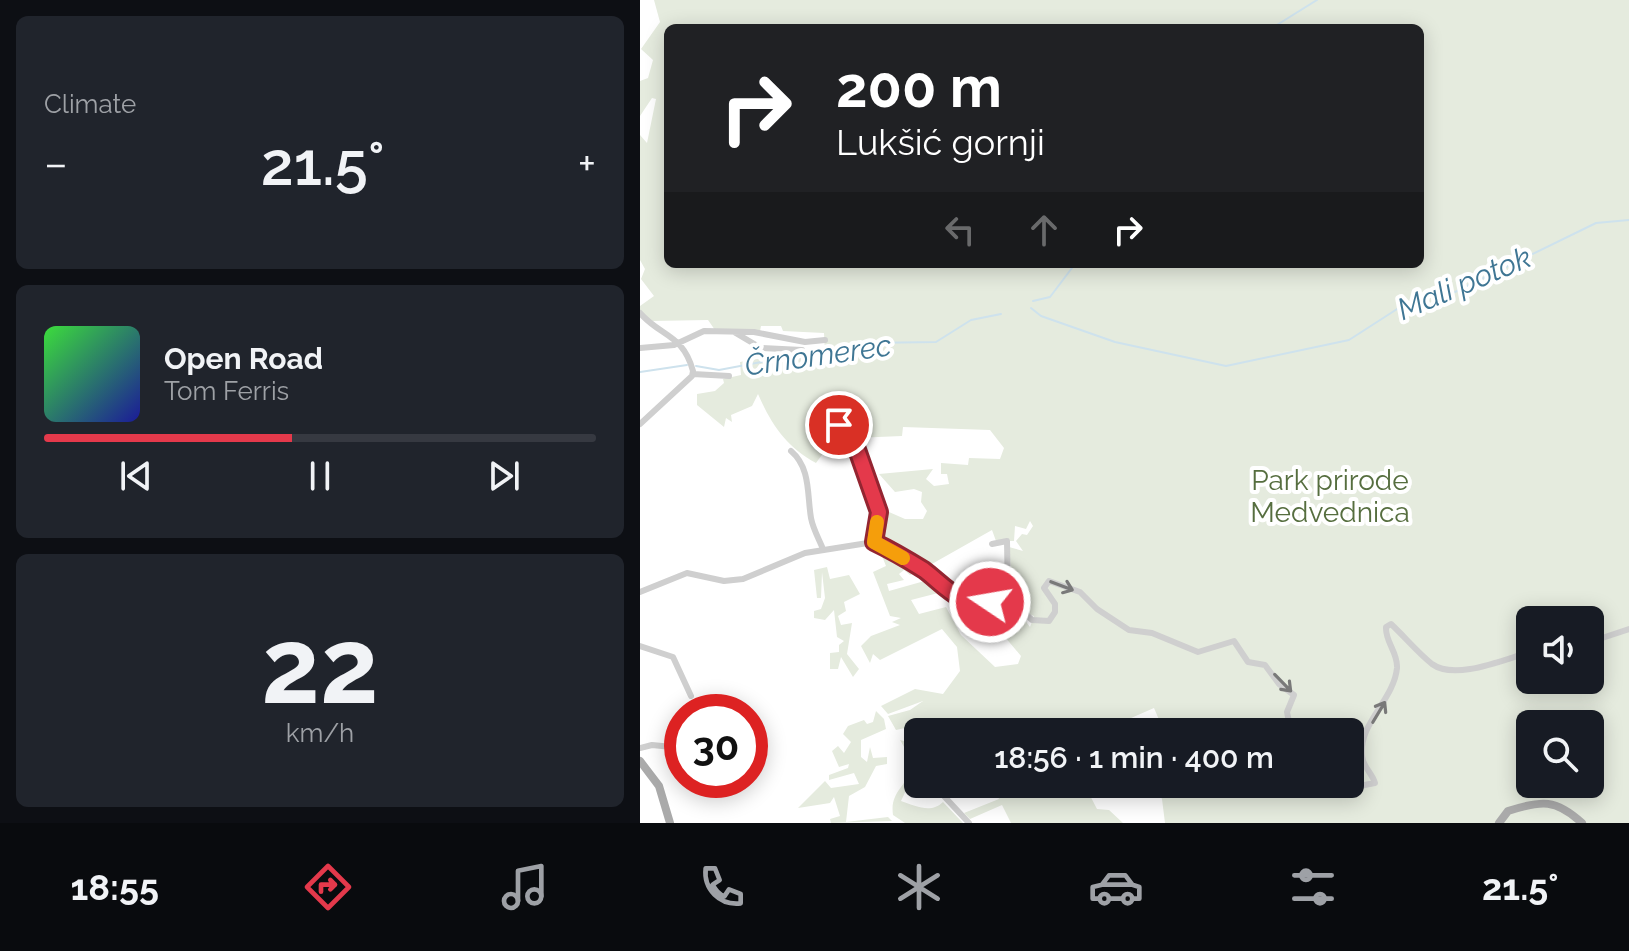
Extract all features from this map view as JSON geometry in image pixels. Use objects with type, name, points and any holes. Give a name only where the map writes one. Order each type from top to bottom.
[{"type":"main road","points":[[640,761],[660,788],[670,823]]},
{"type":"main road","points":[[1499,823],[1513,809],[1550,803],[1561,805],[1582,823]]},
{"type":"street","points":[[640,313],[650,324],[679,341],[693,374]]},
{"type":"street","points":[[640,348],[679,341],[704,331],[759,333],[805,342],[825,340]]},
{"type":"street","points":[[734,332],[766,349],[802,350]]},
{"type":"street","points":[[640,424],[693,374],[729,376]]},
{"type":"street","points":[[846,422],[838,429],[854,441],[879,512],[874,542]]},
{"type":"street","points":[[791,451],[799,458],[808,484],[812,519],[823,549]]},
{"type":"street","points":[[992,544],[1007,541],[1008,597],[1035,621],[1049,621],[1055,612],[1055,604],[1044,588],[1049,581],[1080,592],[1097,609],[1129,630],[1152,633],[1198,652],[1234,641],[1248,662],[1265,665],[1279,684],[1294,695],[1287,712],[1288,718]]},
{"type":"street","points":[[640,592],[687,573],[724,581],[743,579],[823,549],[874,542],[917,566],[951,593],[967,600],[981,604],[1008,597]]},
{"type":"street","points":[[1364,735],[1391,692],[1397,669],[1395,650],[1385,636],[1386,627],[1391,624],[1433,665],[1444,670],[1478,668],[1516,656]]},
{"type":"street","points":[[1604,637],[1629,629]]},
{"type":"street","points":[[640,646],[673,657],[690,694]]},
{"type":"street","points":[[640,748],[664,746]]},
{"type":"street","points":[[1364,766],[1375,783],[1364,785]]},
{"type":"street","points":[[946,798],[969,823]]},
{"type":"green space","name":"Park prirode Medvednica","points":[[654,0],[1629,0],[1629,823],[1165,823],[1161,798],[1364,798],[1364,718],[1158,718],[1154,708],[1131,718],[904,718],[904,728],[896,730],[888,716],[910,710],[923,701],[888,714],[881,706],[915,689],[943,694],[960,671],[957,647],[942,629],[880,660],[873,654],[870,663],[861,646],[871,636],[900,625],[892,622],[901,618],[890,616],[873,572],[886,566],[878,546],[920,571],[910,575],[904,570],[899,574],[904,580],[887,584],[889,591],[928,580],[942,592],[911,600],[919,614],[946,607],[961,635],[995,667],[1018,664],[1021,656],[999,630],[1011,602],[1030,627],[1034,616],[1029,614],[1027,600],[1013,595],[1009,547],[1023,551],[1016,541],[1022,534],[1027,535],[1033,526],[1030,521],[1026,529],[1015,526],[1014,541],[996,541],[992,530],[923,569],[880,542],[881,516],[889,512],[905,519],[923,519],[927,511],[921,502],[922,492],[914,489],[895,492],[879,474],[933,469],[926,479],[934,486],[949,484],[947,474],[941,474],[941,463],[968,465],[969,458],[1000,459],[1004,448],[990,430],[903,427],[902,436],[854,438],[841,431],[846,425],[841,422],[823,436],[832,440],[836,448],[832,458],[824,452],[816,463],[796,450],[781,434],[758,394],[752,406],[731,415],[732,422],[726,418],[724,427],[697,405],[697,394],[715,391],[724,383],[723,379],[741,375],[740,362],[773,356],[775,352],[825,353],[824,333],[783,331],[781,326],[761,326],[760,331],[715,330],[708,320],[651,321],[640,311],[640,306],[654,296],[641,279],[645,269],[640,260],[640,135],[647,143],[656,99],[652,98],[640,116],[640,81],[648,78],[653,60],[641,49],[660,22]]},
{"type":"green space","points":[[827,567],[830,579],[849,575],[860,594],[844,602],[846,611],[838,616],[841,625],[852,623],[847,654],[859,669],[853,677],[841,657],[838,669],[830,669],[830,653],[839,652],[839,645],[844,641],[837,637],[834,610],[825,620],[814,618],[814,611],[821,609],[825,598],[822,572],[821,598],[817,598],[814,570]]},
{"type":"green space","points":[[876,711],[884,719],[886,729],[861,740],[861,757],[867,762],[870,747],[873,758],[887,757],[887,764],[876,766],[865,787],[849,796],[846,822],[888,817],[892,821],[831,823],[830,819],[840,816],[834,797],[830,803],[798,808],[825,781],[831,788],[859,784],[854,773],[829,780],[829,775],[848,768],[849,764],[839,767],[832,751],[838,746],[844,753],[851,742],[843,734],[848,726],[864,720],[867,724],[873,722]]},
{"type":"green space","points":[[904,783],[901,801],[928,808],[943,802],[963,823],[905,823],[893,815],[896,795]]},
{"type":"green space","points":[[1091,798],[1097,809],[1109,810],[1123,823],[1011,823],[1002,805],[970,819],[964,813],[999,799]]},
{"type":"waterway","points":[[1278,24],[1317,0]]},
{"type":"waterway","name":"Mali potok","points":[[1031,308],[1041,316],[1115,342],[1226,366],[1349,340],[1408,302],[1455,292],[1596,223],[1629,220]]},
{"type":"waterway","points":[[1033,301],[1050,297],[1072,268]]},
{"type":"waterway","name":"Črnomerec","points":[[696,366],[719,370],[788,357],[826,360],[866,343],[936,342],[971,320],[1001,314]]},
{"type":"waterway","name":"Črnomerec","points":[[640,372],[687,365]]},
{"type":"slow traffic","points":[[877,522],[874,542],[903,558]]},
{"type":"route","points":[[839,425],[839,432],[854,441],[872,500],[879,512],[874,542],[927,572],[951,593],[975,603],[990,602]]}]
